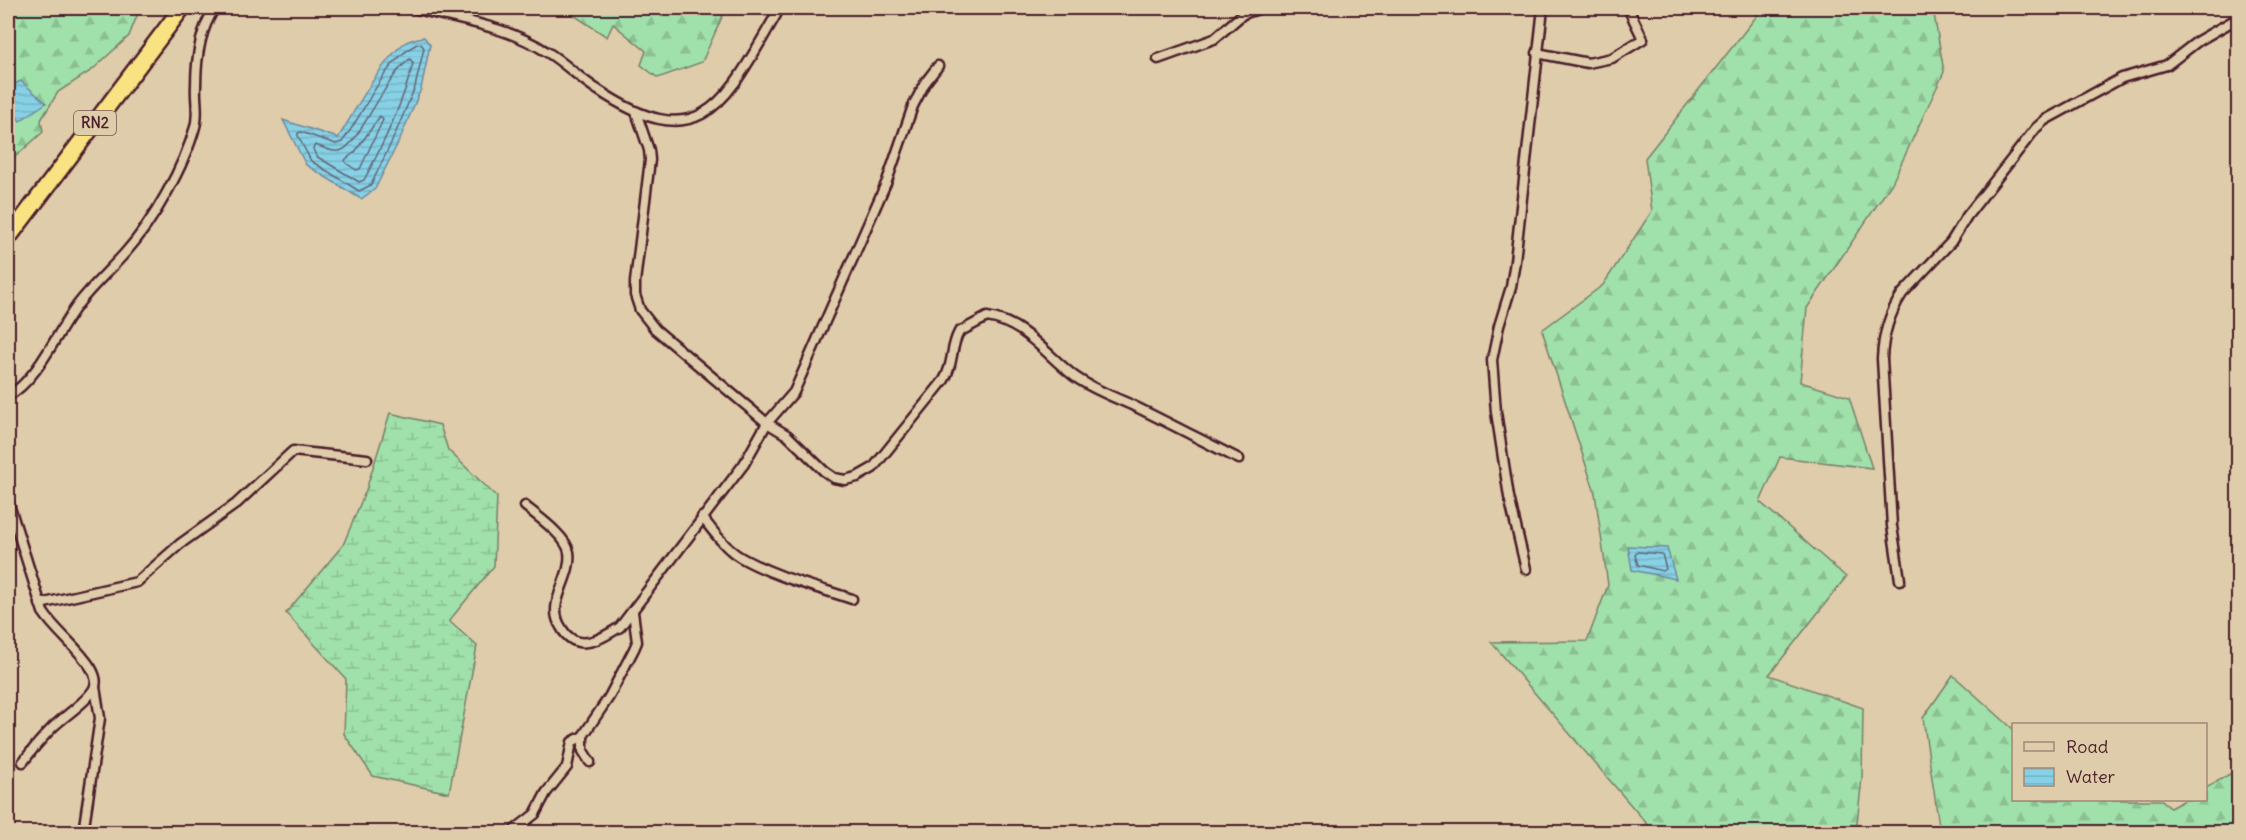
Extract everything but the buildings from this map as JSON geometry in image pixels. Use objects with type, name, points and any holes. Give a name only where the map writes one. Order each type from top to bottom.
[{"type":"highway","name":"RN2","points":[[8,238],[182,8]]},
{"type":"street","points":[[8,396],[21,387],[78,304],[126,252],[173,183],[195,126],[197,116],[195,87],[199,51],[206,23],[215,8]]},
{"type":"street","points":[[414,8],[492,26],[522,37],[547,52],[597,90],[636,112],[677,122],[689,121],[706,113],[722,98],[738,79],[778,8]]},
{"type":"street","points":[[1158,59],[1214,39],[1242,14],[1261,8]]},
{"type":"street","points":[[1526,569],[1509,497],[1496,412],[1492,360],[1514,269],[1543,8]]},
{"type":"street","points":[[1537,53],[1588,63],[1612,58],[1643,39],[1628,8]]},
{"type":"street","points":[[1900,580],[1892,526],[1882,359],[1883,340],[1896,303],[1951,242],[1967,216],[2045,120],[2122,78],[2168,65],[2198,41],[2238,18]]},
{"type":"street","points":[[525,506],[563,539],[569,551],[569,563],[556,604],[555,617],[568,638],[578,643],[591,642],[620,627],[744,464],[767,423],[784,405],[802,377],[828,312],[887,181],[913,106],[925,83],[939,66]]},
{"type":"street","points":[[636,112],[650,150],[635,282],[635,295],[640,310],[655,329],[767,423],[787,435],[834,478],[844,480],[857,477],[873,468],[950,371],[952,349],[959,332],[987,317],[1005,322],[1036,341],[1075,376],[1099,391],[1239,459]]},
{"type":"street","points":[[40,604],[137,582],[180,544],[236,504],[293,451],[367,459]]},
{"type":"street","points":[[8,501],[40,604],[51,624],[91,667],[95,680],[100,718],[84,826]]},
{"type":"street","points":[[702,517],[717,536],[739,556],[852,600]]},
{"type":"street","points":[[590,762],[584,752],[583,736],[609,696],[634,650],[637,642],[633,612]]},
{"type":"street","points":[[23,762],[36,745],[95,687]]},
{"type":"street","points":[[512,832],[536,814],[546,793],[567,767],[572,742],[583,736]]},
{"type":"green space","points":[[8,8],[140,8],[129,36],[92,70],[58,92],[41,120],[43,132],[8,163]]},
{"type":"green space","points":[[563,8],[726,8],[702,62],[658,78],[641,65],[646,51],[613,24],[607,37]]},
{"type":"green space","points":[[1763,8],[1933,8],[1944,72],[1892,183],[1807,308],[1800,382],[1849,397],[1872,468],[1780,457],[1760,502],[1846,577],[1769,675],[1863,708],[1862,778],[1856,832],[1654,832],[1491,642],[1587,641],[1608,585],[1595,493],[1542,330],[1603,285],[1652,211],[1645,158]]},
{"type":"green space","points":[[390,413],[440,425],[448,450],[497,497],[494,566],[449,621],[477,646],[449,793],[373,776],[344,734],[346,679],[286,613],[343,545],[366,490]]},
{"type":"green space","points":[[1953,675],[2012,728],[2012,801],[2163,801],[2170,808],[2183,801],[2207,801],[2207,787],[2238,769],[2238,832],[1940,832],[1923,718]]},
{"type":"water","points":[[424,37],[430,45],[421,89],[375,189],[361,199],[306,165],[283,120],[338,138],[376,76],[393,54],[407,42]]},
{"type":"water","points":[[21,81],[46,103],[20,121],[13,111],[16,98],[10,86]]},
{"type":"water","points":[[1628,546],[1667,548],[1676,579],[1632,570]]}]
